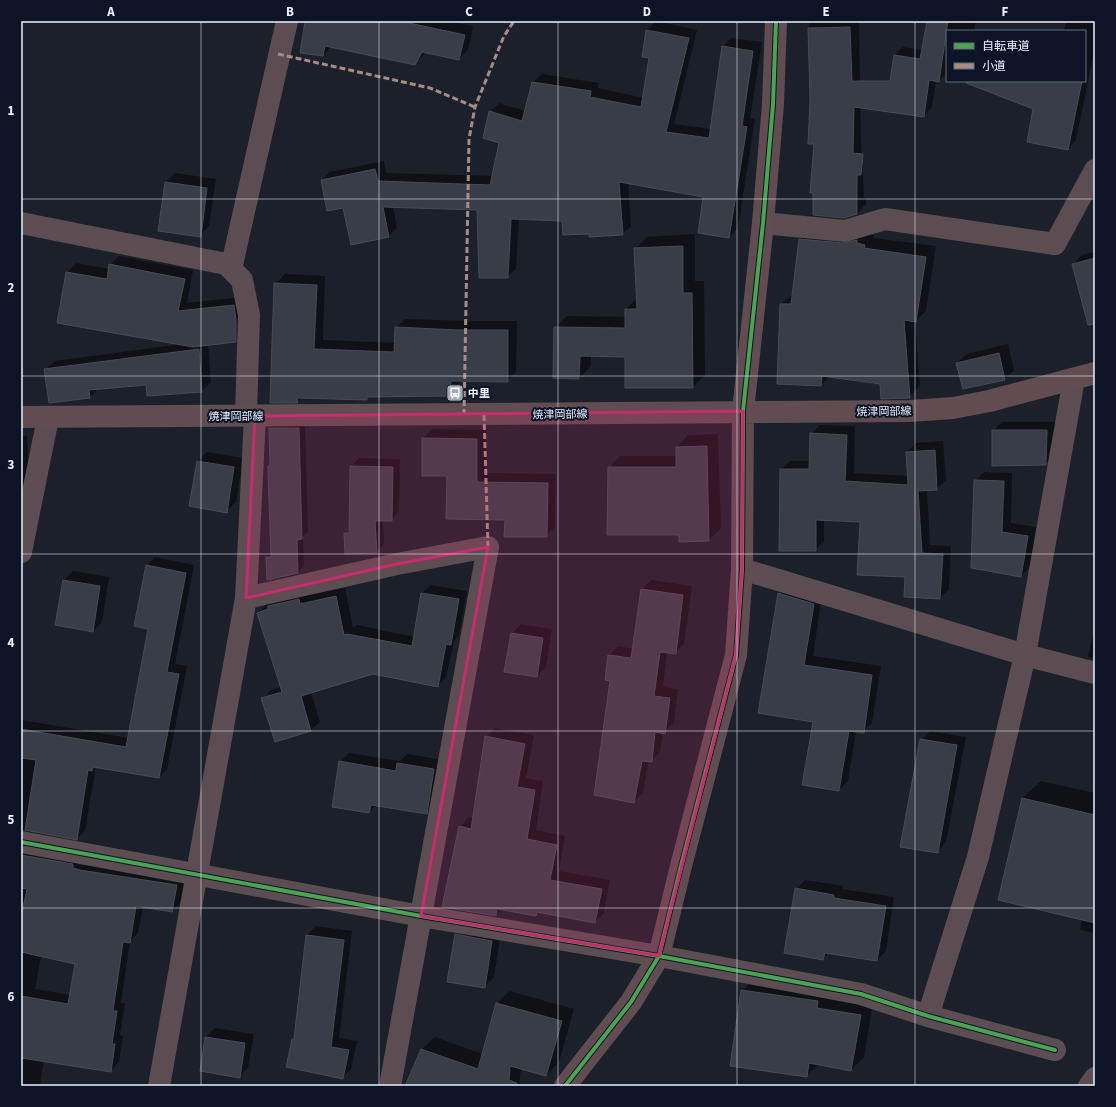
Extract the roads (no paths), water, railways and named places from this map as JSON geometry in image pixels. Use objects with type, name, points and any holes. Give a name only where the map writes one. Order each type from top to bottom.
[{"type":"street","points":[[231,269],[278,54],[287,21]]},
{"type":"street","points":[[565,1086],[631,1002],[659,956],[736,655],[742,569],[743,411],[763,223],[773,104],[776,21]]},
{"type":"street","points":[[763,223],[845,231],[885,219],[1055,244],[1095,170]]},
{"type":"street","points":[[21,223],[226,264],[242,280],[250,315],[250,416],[246,598],[159,1086]]},
{"type":"street","name":"焼津岡部線","points":[[21,418],[743,411],[910,411],[953,408],[989,401],[1095,373]]},
{"type":"street","points":[[928,1016],[978,857],[1025,655],[1074,379]]},
{"type":"street","points":[[21,552],[48,418]]},
{"type":"street","points":[[246,598],[397,564],[488,547],[390,1086]]},
{"type":"street","points":[[742,569],[1025,655],[1095,673]]},
{"type":"street","points":[[21,842],[421,916],[659,956],[861,994],[928,1016],[1055,1050]]},
{"type":"street","points":[[1089,1086],[1095,1078]]},
{"type":"place","name":"中里","points":[[455,393]]}]
